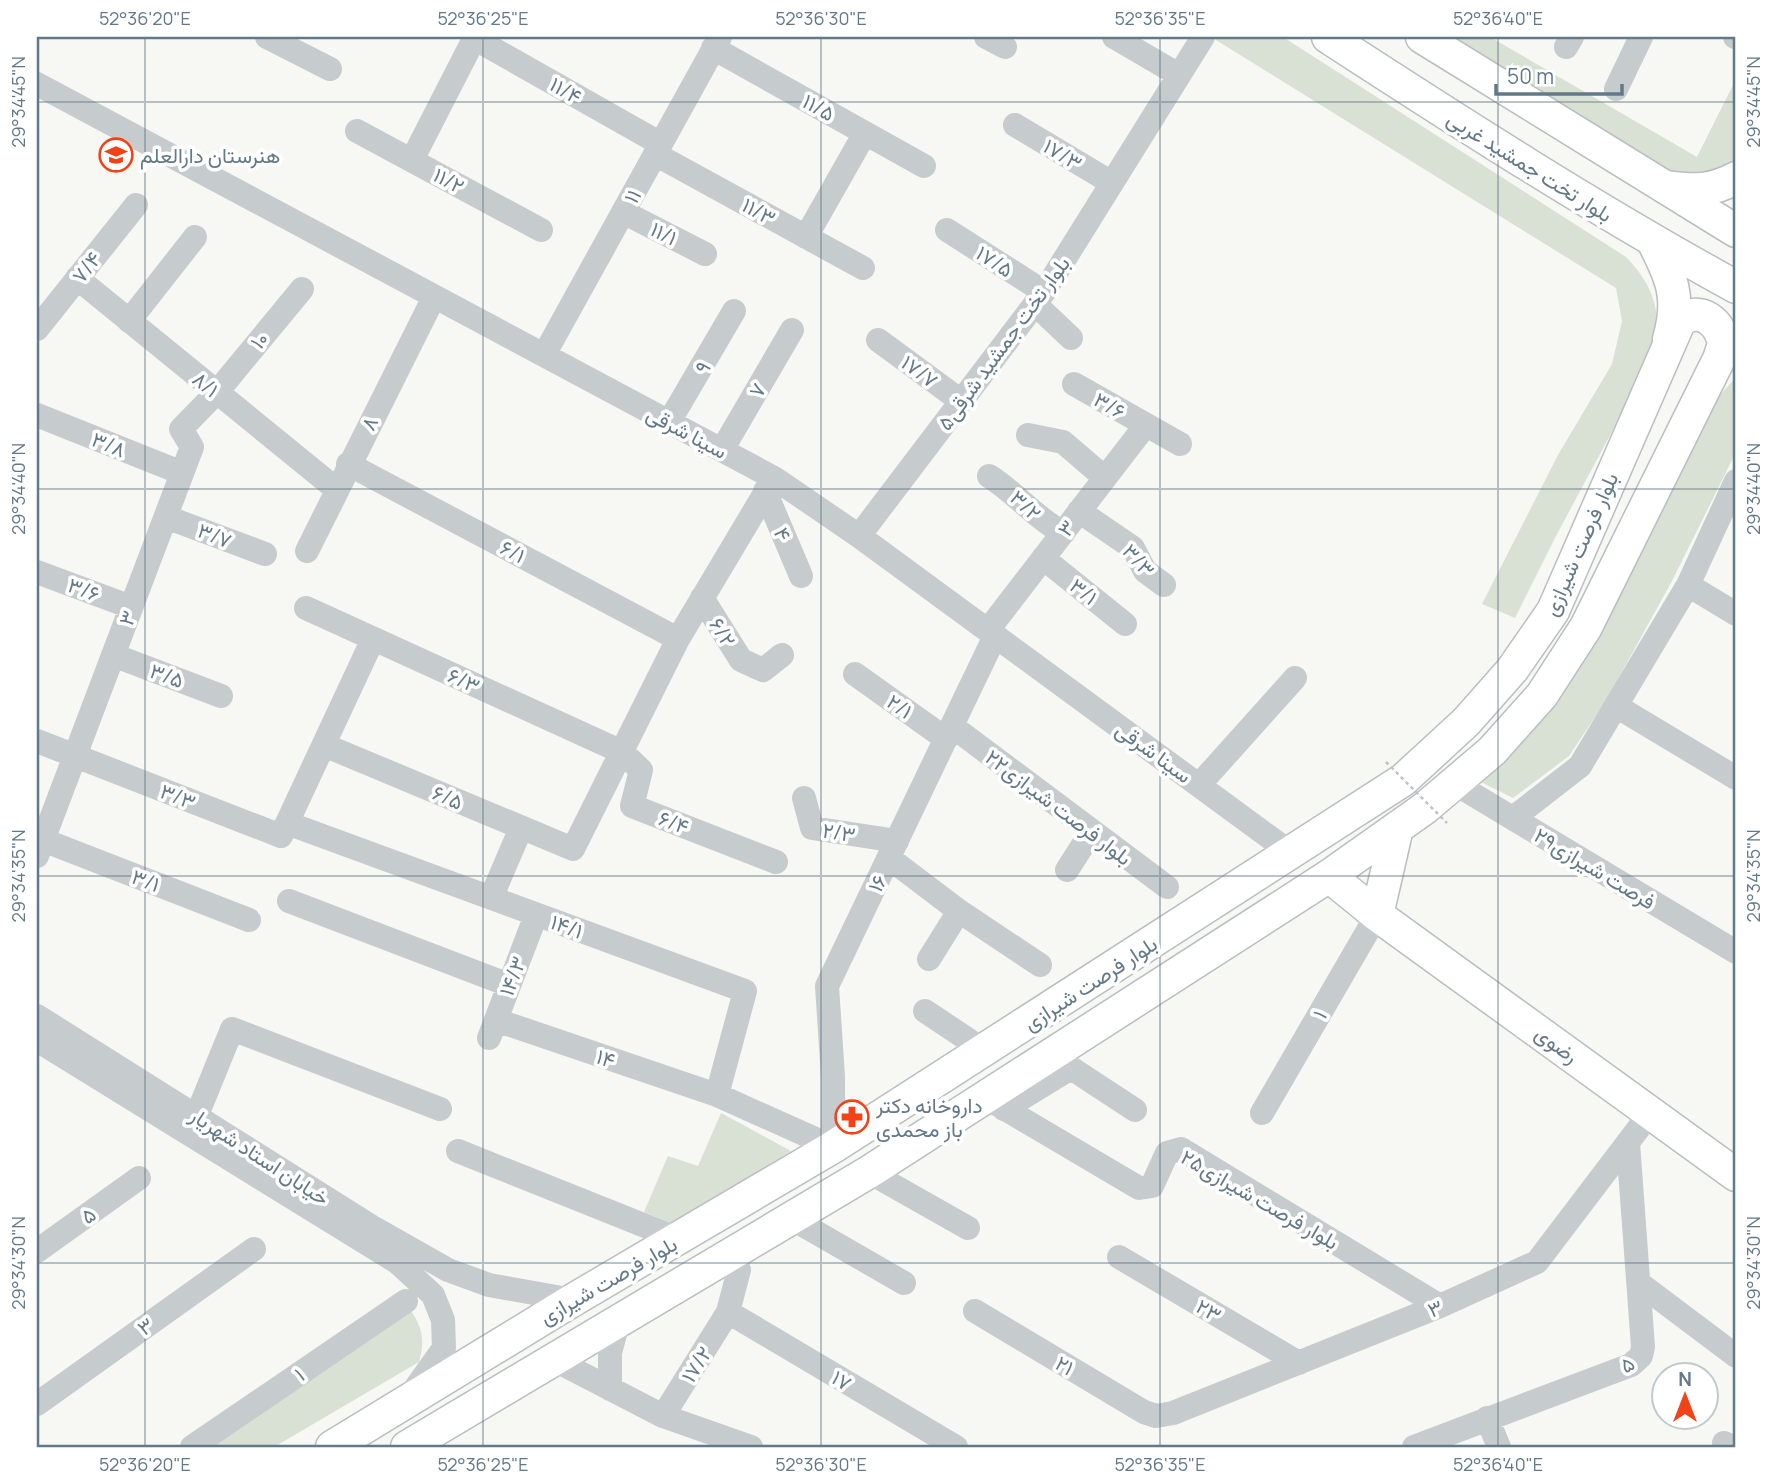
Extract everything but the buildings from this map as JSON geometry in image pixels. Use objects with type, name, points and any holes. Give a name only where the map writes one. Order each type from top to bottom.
[{"type":"main road","name":"بلوار تخت جمشید غربی","points":[[1328,37],[1479,135],[1653,242],[1736,288]]},
{"type":"main road","points":[[1422,37],[1659,186],[1736,231]]},
{"type":"main road","points":[[1659,186],[1697,191],[1714,188],[1736,178]]},
{"type":"main road","points":[[1653,242],[1670,274],[1676,301],[1667,345]]},
{"type":"main road","name":"بلوار فرصت شیرازی","points":[[332,1447],[573,1300],[833,1147],[1403,780],[1466,722],[1511,670],[1553,611],[1680,320],[1687,315],[1701,314],[1717,324],[1724,344],[1586,627],[1542,695],[1492,751],[1397,828],[1058,1063],[994,1103],[869,1172],[619,1319],[407,1447]]},
{"type":"main road","points":[[1707,382],[1736,362]]},
{"type":"main road","points":[[1377,915],[1397,828]]},
{"type":"main road","name":"رضوی","points":[[1329,876],[1377,915],[1736,1175]]},
{"type":"street","points":[[267,37],[330,69]]},
{"type":"street","points":[[412,160],[474,37]]},
{"type":"street","name":"۱۱/۴","points":[[474,37],[658,149]]},
{"type":"street","points":[[1114,37],[1179,75]]},
{"type":"street","name":"بلوار تخت جمشید شرقی۵","points":[[859,536],[1040,298],[1203,37]]},
{"type":"street","points":[[1616,89],[1641,37]]},
{"type":"street","name":"۱۱","points":[[544,355],[717,43]]},
{"type":"street","name":"۱۱/۵","points":[[717,43],[924,166]]},
{"type":"street","name":"سینا شرقی","points":[[37,85],[722,450],[769,485],[859,536],[1291,853]]},
{"type":"street","name":"۱۷/۳","points":[[1014,125],[1112,183]]},
{"type":"street","name":"۱۱/۲","points":[[357,131],[541,230]]},
{"type":"street","points":[[806,237],[865,133]]},
{"type":"street","name":"۱۱/۳","points":[[658,149],[863,268]]},
{"type":"street","name":"۷/۴","points":[[37,329],[136,205]]},
{"type":"street","name":"۱۱/۱","points":[[623,212],[705,254]]},
{"type":"street","name":"۱۷/۵","points":[[947,230],[1040,298],[1070,338]]},
{"type":"street","points":[[129,321],[195,237]]},
{"type":"street","name":"۸/۱","points":[[77,278],[336,489]]},
{"type":"street","name":"۱۰","points":[[217,392],[302,289]]},
{"type":"street","name":"۸","points":[[307,551],[348,464],[435,297]]},
{"type":"street","name":"۹","points":[[669,422],[734,311]]},
{"type":"street","name":"۷","points":[[722,450],[792,330]]},
{"type":"street","name":"۱۷/۷","points":[[878,340],[961,401]]},
{"type":"street","name":"۳/۶","points":[[1074,384],[1145,426]]},
{"type":"street","name":"۳","points":[[40,848],[192,447],[181,429],[217,392]]},
{"type":"street","name":"۳/۸","points":[[37,415],[182,473]]},
{"type":"street","points":[[1145,426],[1180,444]]},
{"type":"street","name":"۳","points":[[991,633],[1043,558],[1145,426]]},
{"type":"street","points":[[1028,435],[1063,442],[1105,478]]},
{"type":"street","name":"۶/۱","points":[[348,464],[678,639]]},
{"type":"street","name":"۳/۲","points":[[989,475],[1006,487],[1037,518],[1063,533]]},
{"type":"street","points":[[1513,818],[1580,766],[1688,585],[1736,481]]},
{"type":"street","points":[[622,752],[678,639],[769,485]]},
{"type":"street","name":"۴","points":[[769,485],[801,576]]},
{"type":"street","name":"۳/۳","points":[[1079,512],[1133,548],[1145,570],[1164,585]]},
{"type":"street","name":"۳/۷","points":[[166,516],[265,554]]},
{"type":"street","name":"۳/۱","points":[[1043,558],[1125,624]]},
{"type":"street","name":"۳/۶","points":[[37,572],[131,607]]},
{"type":"street","points":[[1688,585],[1736,614]]},
{"type":"street","name":"۶/۲","points":[[702,598],[741,660],[763,670],[782,655]]},
{"type":"street","name":"۶/۳","points":[[306,608],[622,752]]},
{"type":"street","name":"۱۶","points":[[833,1147],[833,1077],[827,986],[949,732],[991,633]]},
{"type":"street","points":[[284,830],[373,639]]},
{"type":"street","name":"۳/۵","points":[[113,655],[221,696]]},
{"type":"street","name":"۲/۱","points":[[855,674],[949,732]]},
{"type":"street","points":[[1199,785],[1295,678]]},
{"type":"street","points":[[1616,706],[1736,778]]},
{"type":"street","name":"بلوار فرصت شیرازی۲۲","points":[[949,732],[1092,831],[1167,887]]},
{"type":"street","name":"۳/۳","points":[[37,741],[284,830]]},
{"type":"street","name":"۶/۵","points":[[324,745],[573,849],[622,752]]},
{"type":"street","name":"۶/۴","points":[[622,752],[641,769],[632,806],[776,862]]},
{"type":"street","name":"فرصت شیرازی۲۹","points":[[1454,783],[1736,952]]},
{"type":"street","name":"۲/۳","points":[[804,798],[812,828],[893,850]]},
{"type":"street","points":[[491,898],[521,828]]},
{"type":"street","name":"۱۴/۱","points":[[284,830],[491,898],[745,991],[717,1095]]},
{"type":"street","points":[[1067,870],[1092,831]]},
{"type":"street","name":"۳/۱","points":[[40,848],[249,920]]},
{"type":"street","points":[[893,850],[959,911],[1040,965]]},
{"type":"street","points":[[289,901],[509,985]]},
{"type":"street","points":[[929,959],[959,911]]},
{"type":"street","name":"۱۴/۳","points":[[492,1029],[536,915]]},
{"type":"street","name":"۱","points":[[1262,1113],[1377,915]]},
{"type":"street","points":[[925,1011],[985,1051]]},
{"type":"street","name":"خیابان استاد شهریار","points":[[37,1016],[372,1227],[448,1270],[489,1285],[573,1300]]},
{"type":"street","points":[[197,1115],[232,1029],[440,1109]]},
{"type":"street","name":"۱۴","points":[[492,1029],[717,1095],[833,1147]]},
{"type":"street","name":"خیابان استاد شهریار","points":[[37,1040],[397,1262],[433,1295],[443,1320],[444,1348],[404,1403]]},
{"type":"street","points":[[1058,1063],[1135,1110]]},
{"type":"street","name":"بلوار فرصت شیرازی۲۵","points":[[994,1103],[1139,1188],[1152,1186],[1167,1153],[1181,1149],[1440,1306]]},
{"type":"street","name":"۳","points":[[1156,1416],[1173,1413],[1299,1363],[1440,1306],[1537,1262],[1651,1112]]},
{"type":"street","name":"۵","points":[[1414,1447],[1631,1365],[1641,1356],[1643,1347],[1628,1143]]},
{"type":"street","points":[[458,1151],[678,1240]]},
{"type":"street","points":[[869,1172],[968,1228]]},
{"type":"street","name":"۵","points":[[37,1251],[139,1178]]},
{"type":"street","points":[[791,1218],[904,1283]]},
{"type":"street","name":"۳","points":[[37,1404],[254,1249]]},
{"type":"street","name":"۲۳","points":[[1119,1257],[1299,1363]]},
{"type":"street","name":"۱۷/۲","points":[[663,1416],[728,1312],[739,1270]]},
{"type":"street","points":[[1639,1283],[1736,1356]]},
{"type":"street","name":"۱","points":[[192,1447],[407,1301]]},
{"type":"street","name":"۲۱","points":[[975,1311],[1156,1416]]},
{"type":"street","name":"۱۷","points":[[728,1312],[956,1447]]},
{"type":"street","points":[[610,1389],[610,1353],[619,1319]]},
{"type":"street","points":[[553,1359],[720,1442],[751,1447]]},
{"type":"street","points":[[1487,1418],[1499,1447]]},
{"type":"path","points":[[1386,762],[1447,823]]},
{"type":"shaded area","points":[[1218,37],[1283,37],[1626,257],[1650,291],[1657,316],[1656,342],[1652,357],[1515,618],[1482,604],[1558,455],[1612,364],[1622,321],[1616,288],[1216,40]]},
{"type":"shaded area","points":[[1441,37],[1490,37],[1697,157],[1736,79],[1736,165],[1722,176],[1673,175]]},
{"type":"shaded area","points":[[1736,377],[1736,452],[1672,581],[1607,699],[1569,756],[1513,798],[1479,781],[1714,402]]},
{"type":"shaded area","points":[[721,1113],[791,1151],[673,1224],[644,1212],[668,1156],[698,1166]]},
{"type":"shaded area","points":[[410,1309],[422,1335],[419,1362],[274,1447],[207,1447]]},
{"type":"place","name":"هنرستان دارالعلم","points":[[116,155]]},
{"type":"place","name":"داروخانه دکتر باز محمدی","points":[[852,1117]]}]
